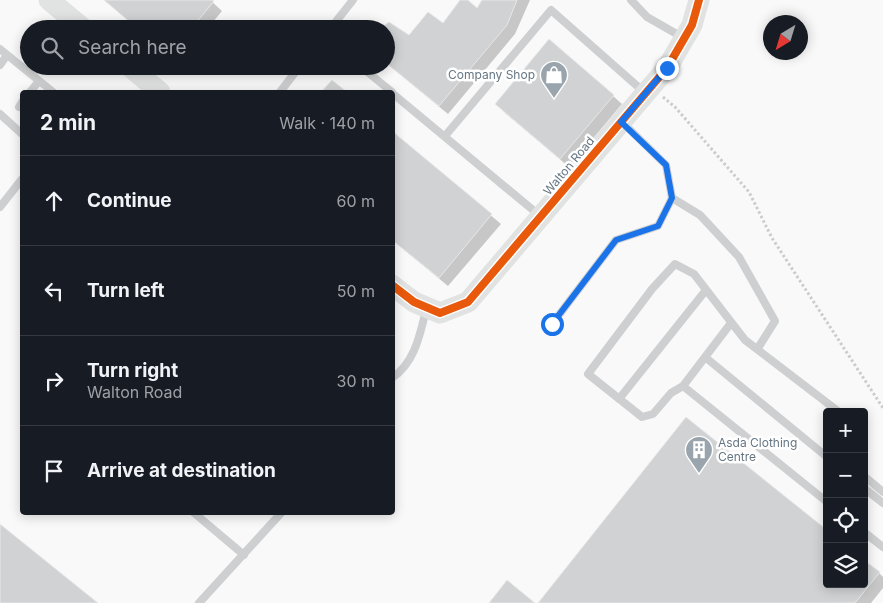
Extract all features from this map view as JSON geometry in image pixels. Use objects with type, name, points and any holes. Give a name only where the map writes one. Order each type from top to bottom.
[{"type":"street","points":[[49,0],[73,20]]},
{"type":"street","name":"Walton Road","points":[[427,308],[440,313],[468,302],[667,68],[692,25],[699,0]]},
{"type":"street","points":[[140,75],[158,90]]},
{"type":"street","points":[[395,287],[414,302],[427,308]]},
{"type":"lane","points":[[337,20],[353,0]]},
{"type":"lane","points":[[631,0],[647,17],[684,38]]},
{"type":"lane","points":[[445,136],[552,10],[632,79],[648,90]]},
{"type":"lane","points":[[0,49],[20,66]]},
{"type":"lane","points":[[0,64],[7,55]]},
{"type":"lane","points":[[32,75],[50,90]]},
{"type":"lane","points":[[282,90],[293,75]]},
{"type":"lane","points":[[371,75],[388,90]]},
{"type":"lane","points":[[32,90],[39,81]]},
{"type":"lane","points":[[395,95],[541,216]]},
{"type":"lane","points":[[0,114],[20,132]]},
{"type":"lane","points":[[552,324],[616,240],[658,226],[672,198],[666,165],[621,122]]},
{"type":"lane","points":[[0,207],[20,182]]},
{"type":"lane","points":[[672,198],[700,215],[739,257],[744,265],[775,320],[758,348]]},
{"type":"lane","points":[[731,323],[683,386],[671,393],[653,414],[642,417],[588,374],[674,264],[694,274],[745,340],[758,348],[834,408]]},
{"type":"lane","points":[[619,399],[706,290]]},
{"type":"lane","points":[[395,376],[399,374],[416,348],[427,308]]},
{"type":"lane","points":[[705,357],[823,454]]},
{"type":"lane","points":[[683,386],[823,499]]},
{"type":"lane","points":[[868,479],[883,492]]},
{"type":"lane","points":[[868,491],[883,503]]},
{"type":"lane","points":[[196,515],[244,554]]},
{"type":"lane","points":[[199,603],[279,515]]},
{"type":"lane","points":[[868,535],[883,547]]},
{"type":"path","points":[[648,90],[676,107],[748,192],[772,238],[883,408]]},
{"type":"building","points":[[104,0],[214,1],[198,20],[127,20]]},
{"type":"building","points":[[460,0],[468,0],[477,8],[482,0],[517,0],[507,25],[439,106],[395,70],[395,26],[409,35],[428,12],[443,23]]},
{"type":"building","name":"Company Shop","points":[[549,39],[614,95],[560,159],[495,104]]},
{"type":"building","points":[[332,80],[344,90],[323,90]]},
{"type":"building","points":[[395,133],[492,214],[439,278],[395,242]]},
{"type":"building","name":"Asda Clothing Centre","points":[[686,417],[823,527],[823,588],[867,588],[855,603],[538,603]]},
{"type":"building","points":[[0,524],[98,603],[0,603]]},
{"type":"building","name":"Asda Clothing Centre","points":[[868,563],[880,572],[868,587]]},
{"type":"building","points":[[507,580],[535,603],[489,603]]},
{"type":"cycle path","points":[[395,287],[414,302],[440,313],[468,302],[667,68],[692,25],[699,0]]},
{"type":"place","name":"Company Shop","points":[[554,99]]},
{"type":"place","name":"Asda Clothing Centre","points":[[699,474]]},
{"type":"route","points":[[552,324],[616,240],[658,226],[672,198],[666,165],[621,122],[667,68]]}]
